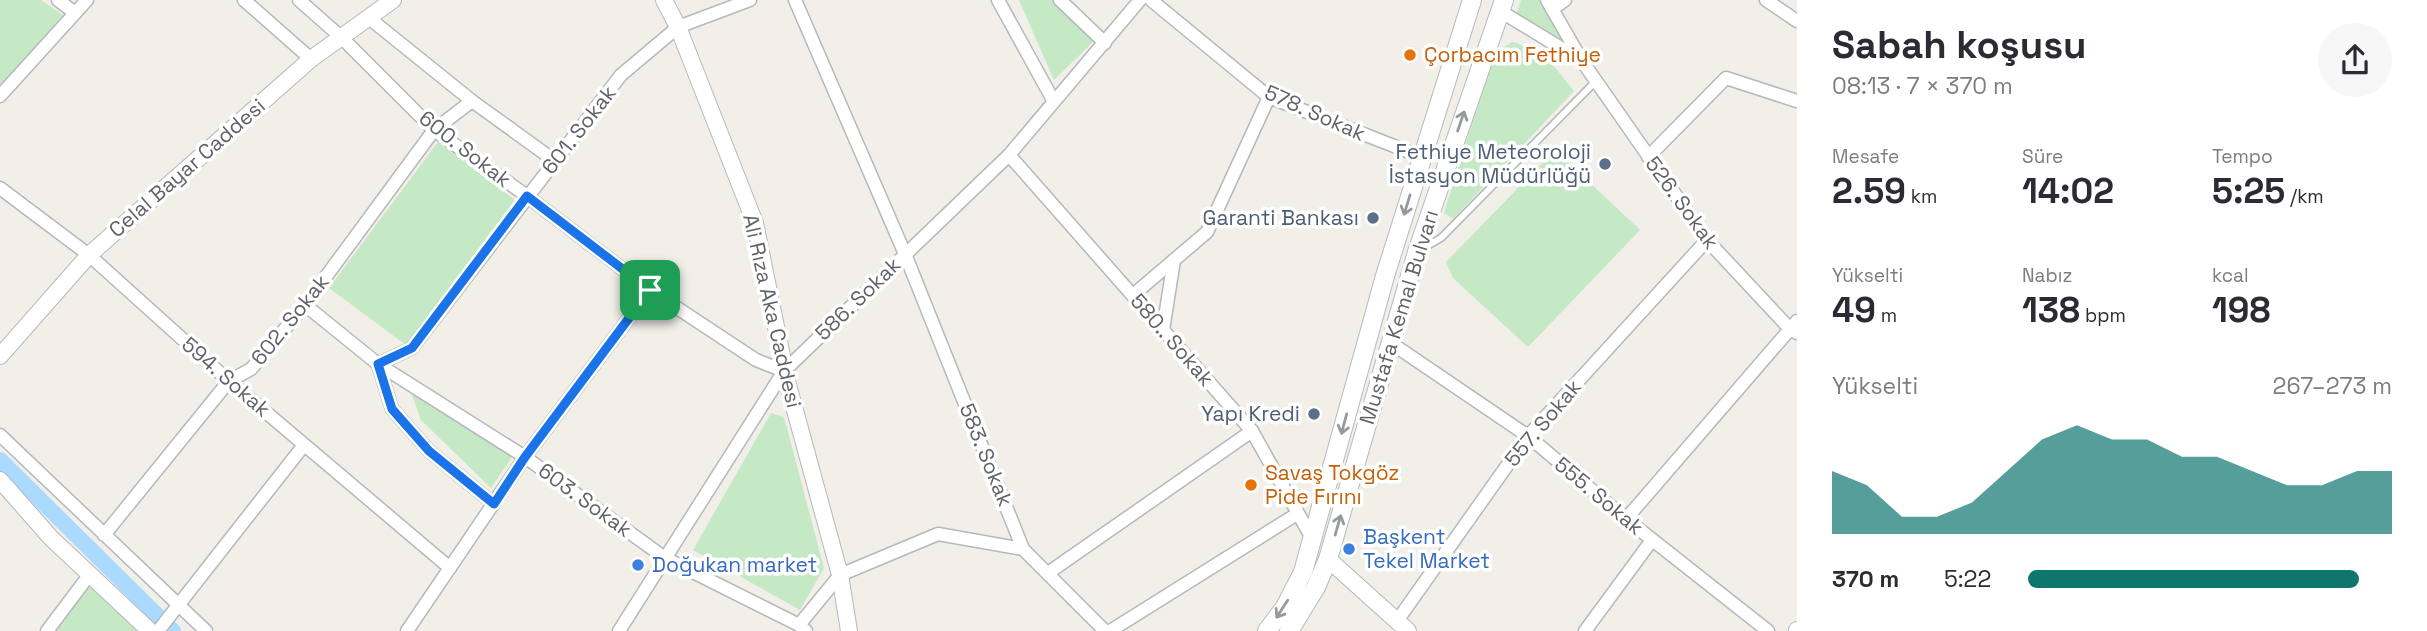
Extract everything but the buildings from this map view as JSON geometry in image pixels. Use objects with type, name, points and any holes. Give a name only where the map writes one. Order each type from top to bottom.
[{"type":"main road","name":"Mustafa Kemal Bulvarı","points":[[1267,631],[1285,607],[1303,572],[1385,276],[1472,0]]},
{"type":"main road","name":"Mustafa Kemal Bulvarı","points":[[1289,631],[1317,587],[1328,558],[1417,252],[1502,6]]},
{"type":"street","points":[[58,0],[75,13]]},
{"type":"street","points":[[0,96],[87,0]]},
{"type":"street","points":[[244,0],[311,59]]},
{"type":"street","name":"600. Sokak","points":[[299,0],[342,37],[434,130],[527,196],[650,290],[756,360],[785,371]]},
{"type":"street","name":"Celal Bayar Caddesi","points":[[0,356],[89,255],[311,59],[393,0]]},
{"type":"street","name":"Ali Rıza Aka Caddesi","points":[[664,0],[678,27],[755,223],[785,371],[840,575],[849,631]]},
{"type":"street","name":"601. Sokak","points":[[378,364],[412,348],[621,75],[678,27],[750,0]]},
{"type":"street","name":"583. Sokak","points":[[795,0],[905,254],[1023,549],[1107,631]]},
{"type":"street","points":[[998,0],[1053,100]]},
{"type":"street","points":[[1059,0],[1105,43]]},
{"type":"street","name":"586. Sokak","points":[[621,630],[785,371],[1009,155],[1140,0]]},
{"type":"street","name":"578. Sokak","points":[[1150,0],[1269,97],[1422,157]]},
{"type":"street","points":[[1549,5],[1565,0]]},
{"type":"street","points":[[1766,0],[1797,21]]},
{"type":"street","name":"526. Sokak","points":[[1549,5],[1582,61],[1707,240],[1795,328]]},
{"type":"street","points":[[1502,6],[1582,61]]},
{"type":"street","points":[[369,18],[472,101],[555,161]]},
{"type":"street","points":[[1648,157],[1726,78],[1797,101]]},
{"type":"street","points":[[1133,295],[1207,232],[1269,97]]},
{"type":"street","name":"602. Sokak","points":[[104,536],[229,381],[251,369],[305,305],[434,130],[472,101]]},
{"type":"street","name":"580.. Sokak","points":[[1009,155],[1252,431],[1312,540]]},
{"type":"street","name":"594. Sokak","points":[[0,188],[89,255],[229,381],[450,568]]},
{"type":"street","name":"557. Sokak","points":[[1402,626],[1528,436],[1707,240]]},
{"type":"street","points":[[1163,330],[1174,260]]},
{"type":"street","points":[[407,631],[525,457],[650,290]]},
{"type":"street","name":"603. Sokak","points":[[305,305],[378,364],[525,457],[665,558],[803,628]]},
{"type":"street","points":[[1626,519],[1795,328]]},
{"type":"street","name":"555. Sokak","points":[[1391,343],[1528,436],[1626,519],[1768,631]]},
{"type":"street","points":[[378,364],[392,409],[429,451],[494,504]]},
{"type":"street","points":[[1048,573],[1252,431]]},
{"type":"street","points":[[0,435],[205,631]]},
{"type":"street","points":[[158,631],[304,445]]},
{"type":"street","points":[[0,480],[51,538],[150,631]]},
{"type":"street","points":[[1107,631],[1297,514]]},
{"type":"street","points":[[803,628],[840,575],[938,534],[1023,549]]},
{"type":"street","points":[[1586,631],[1652,540]]},
{"type":"street","points":[[1328,558],[1402,626]]},
{"type":"street","points":[[47,631],[90,574]]},
{"type":"lane","points":[[1417,252],[1441,238],[1596,81]]},
{"type":"green space","points":[[0,0],[41,0],[63,15],[0,88]]},
{"type":"green space","points":[[1019,0],[1054,0],[1094,41],[1054,80]]},
{"type":"green space","points":[[1521,0],[1541,0],[1565,42],[1517,13]]},
{"type":"green space","points":[[1512,42],[1541,55],[1574,91],[1453,219],[1444,213],[1494,53]]},
{"type":"green space","points":[[438,142],[515,200],[406,345],[329,288]]},
{"type":"green space","points":[[1555,150],[1640,230],[1528,347],[1453,278],[1446,262]]},
{"type":"green space","points":[[410,389],[512,457],[491,488],[421,420]]},
{"type":"green space","points":[[771,413],[784,417],[824,568],[800,610],[693,550]]},
{"type":"green space","points":[[91,582],[143,631],[55,631]]},
{"type":"waterway","points":[[0,460],[173,631]]},
{"type":"place","name":"Çorbacım Fethiye","points":[[1410,55]]},
{"type":"place","name":"Fethiye Meteoroloji İstasyon Müdürlüğü","points":[[1605,164]]},
{"type":"place","name":"Garanti Bankası","points":[[1373,218]]},
{"type":"place","name":"Yapı Kredi","points":[[1314,414]]},
{"type":"place","name":"Savaş Tokgöz Pide Fırını","points":[[1251,485]]},
{"type":"place","name":"Başkent Tekel Market","points":[[1349,549]]},
{"type":"place","name":"Doğukan market","points":[[638,565]]},
{"type":"route","points":[[527,196],[650,290],[525,457],[494,504],[429,451],[392,409],[378,364],[412,348],[527,196]]}]
